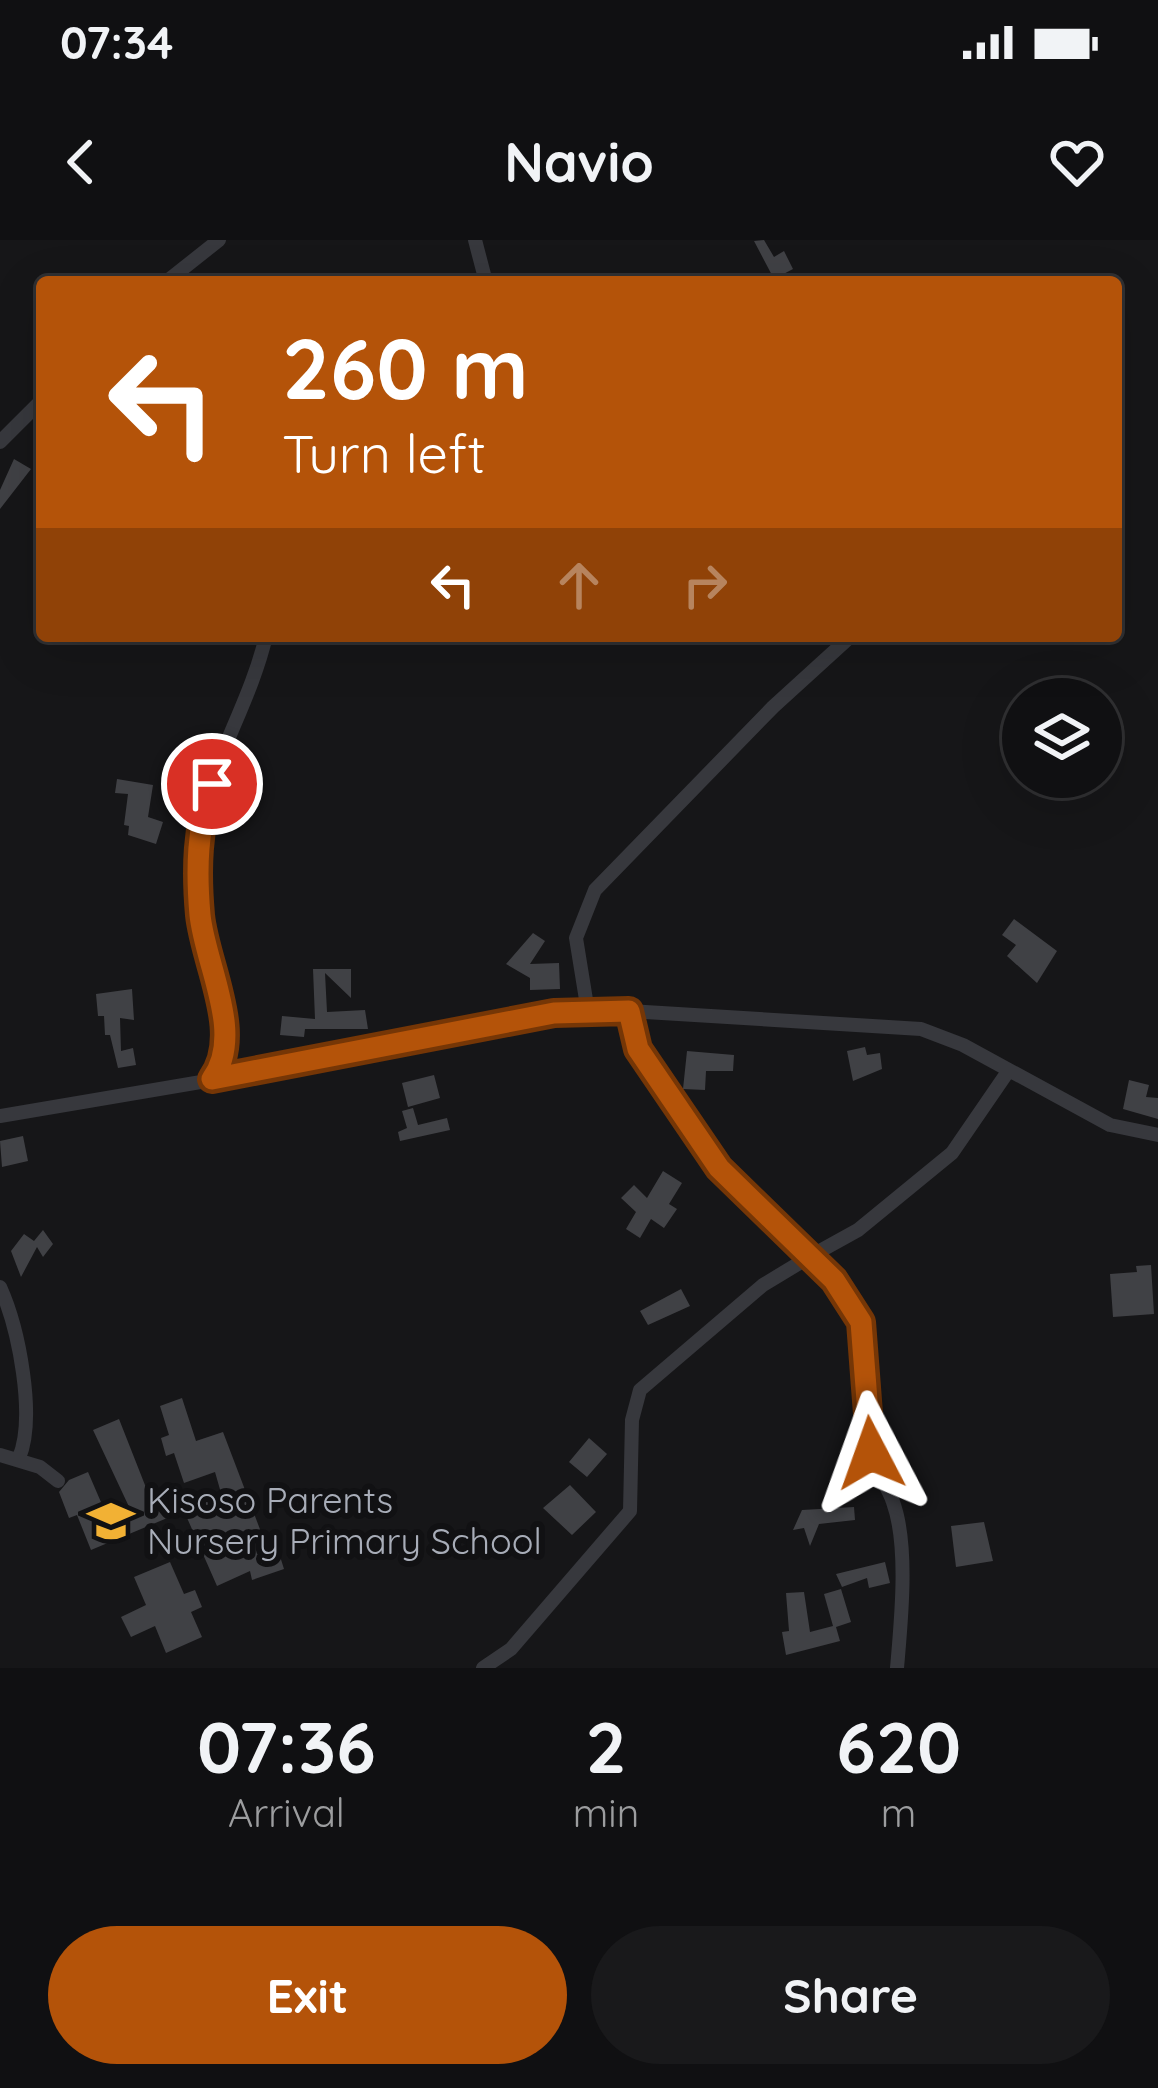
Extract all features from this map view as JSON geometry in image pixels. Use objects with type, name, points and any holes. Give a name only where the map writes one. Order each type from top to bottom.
[{"type":"street","points":[[174,276],[219,240]]},
{"type":"street","points":[[475,240],[484,276]]},
{"type":"street","points":[[0,442],[36,406]]},
{"type":"street","points":[[212,1079],[219,1069],[226,1030],[200,918],[197,850],[202,812],[257,675],[265,642]]},
{"type":"street","points":[[588,1012],[576,938],[595,890],[773,707],[844,642]]},
{"type":"street","points":[[0,1116],[554,1013],[629,1011],[921,1029],[1110,1125],[1158,1135]]},
{"type":"street","points":[[629,1011],[638,1049],[719,1168],[834,1280],[861,1322],[871,1453],[893,1502],[898,1548],[902,1613],[897,1668]]},
{"type":"street","points":[[483,1668],[511,1649],[630,1510],[632,1420],[640,1390],[763,1285],[885,1210],[952,1153],[1009,1070]]},
{"type":"street","points":[[0,1287],[9,1307],[24,1388],[28,1437],[19,1458]]},
{"type":"street","points":[[0,1455],[19,1458],[58,1481]]},
{"type":"building","points":[[764,240],[774,257],[784,251],[793,269],[772,276],[754,241]]},
{"type":"building","points":[[14,459],[31,469],[0,509],[0,490]]},
{"type":"building","points":[[117,779],[153,785],[148,817],[163,822],[156,844],[128,835],[129,826],[124,825],[128,794],[115,793]]},
{"type":"building","points":[[1014,919],[1057,951],[1037,983],[1007,956],[1016,945],[1002,935]]},
{"type":"building","points":[[533,933],[545,941],[530,964],[559,963],[560,989],[530,990],[530,978],[506,964]]},
{"type":"building","points":[[313,969],[351,969],[351,998],[325,973],[327,1012],[365,1010],[368,1029],[305,1029],[304,1037],[280,1035],[282,1016],[315,1019]]},
{"type":"building","points":[[132,989],[134,1020],[120,1018],[121,1051],[133,1048],[136,1065],[118,1068],[110,1035],[105,1035],[104,1016],[98,1016],[96,994]]},
{"type":"building","points":[[865,1047],[867,1055],[880,1053],[882,1069],[853,1081],[847,1051]]},
{"type":"building","points":[[687,1051],[734,1055],[733,1071],[706,1071],[705,1090],[683,1089]]},
{"type":"building","points":[[434,1075],[440,1098],[408,1107],[402,1083]]},
{"type":"building","points":[[1129,1080],[1149,1085],[1146,1097],[1158,1098],[1158,1119],[1123,1109]]},
{"type":"building","points":[[413,1108],[418,1125],[447,1118],[450,1130],[400,1141],[398,1132],[407,1128],[402,1111]]},
{"type":"building","points":[[23,1136],[28,1161],[2,1167],[0,1141]]},
{"type":"building","points":[[663,1171],[682,1183],[669,1204],[677,1209],[664,1228],[651,1219],[640,1238],[626,1229],[636,1212],[621,1198],[634,1185],[647,1198]]},
{"type":"building","points":[[43,1230],[53,1244],[43,1257],[37,1247],[21,1277],[11,1251],[24,1234],[34,1241]]},
{"type":"building","points":[[1151,1265],[1154,1314],[1113,1317],[1110,1274],[1137,1272],[1136,1266]]},
{"type":"building","points":[[681,1289],[690,1306],[648,1325],[640,1311]]},
{"type":"building","points":[[182,1398],[196,1441],[223,1432],[269,1553],[278,1550],[284,1569],[252,1580],[250,1571],[217,1586],[184,1511],[91,1550],[77,1515],[69,1518],[59,1492],[69,1480],[88,1472],[113,1530],[130,1522],[126,1513],[131,1511],[93,1430],[119,1419],[154,1508],[189,1497],[192,1507],[221,1493],[215,1472],[184,1483],[174,1453],[166,1456],[161,1438],[169,1435],[160,1406]]},
{"type":"building","points":[[589,1438],[607,1454],[587,1477],[569,1462]]},
{"type":"building","points":[[570,1485],[596,1512],[572,1535],[543,1508]]},
{"type":"building","points":[[854,1507],[855,1520],[819,1524],[810,1546],[804,1528],[793,1530],[802,1510]]},
{"type":"building","points":[[984,1522],[993,1561],[956,1567],[951,1526]]},
{"type":"building","points":[[170,1562],[184,1594],[195,1590],[202,1607],[191,1612],[202,1637],[166,1653],[155,1626],[131,1637],[121,1617],[146,1605],[134,1577]]},
{"type":"building","points":[[885,1562],[890,1583],[869,1588],[867,1578],[842,1587],[836,1574]]},
{"type":"building","points":[[841,1589],[851,1622],[836,1627],[840,1641],[786,1655],[782,1632],[789,1631],[786,1593],[804,1592],[810,1632],[833,1626],[824,1594]]},
{"type":"place","name":"Kisoso Parents Nursery Primary School","points":[[111,1521]]},
{"type":"route","points":[[212,784],[197,850],[200,918],[226,1030],[223,1057],[212,1079],[554,1013],[629,1011],[638,1049],[719,1168],[834,1280],[861,1322],[871,1453]]}]
